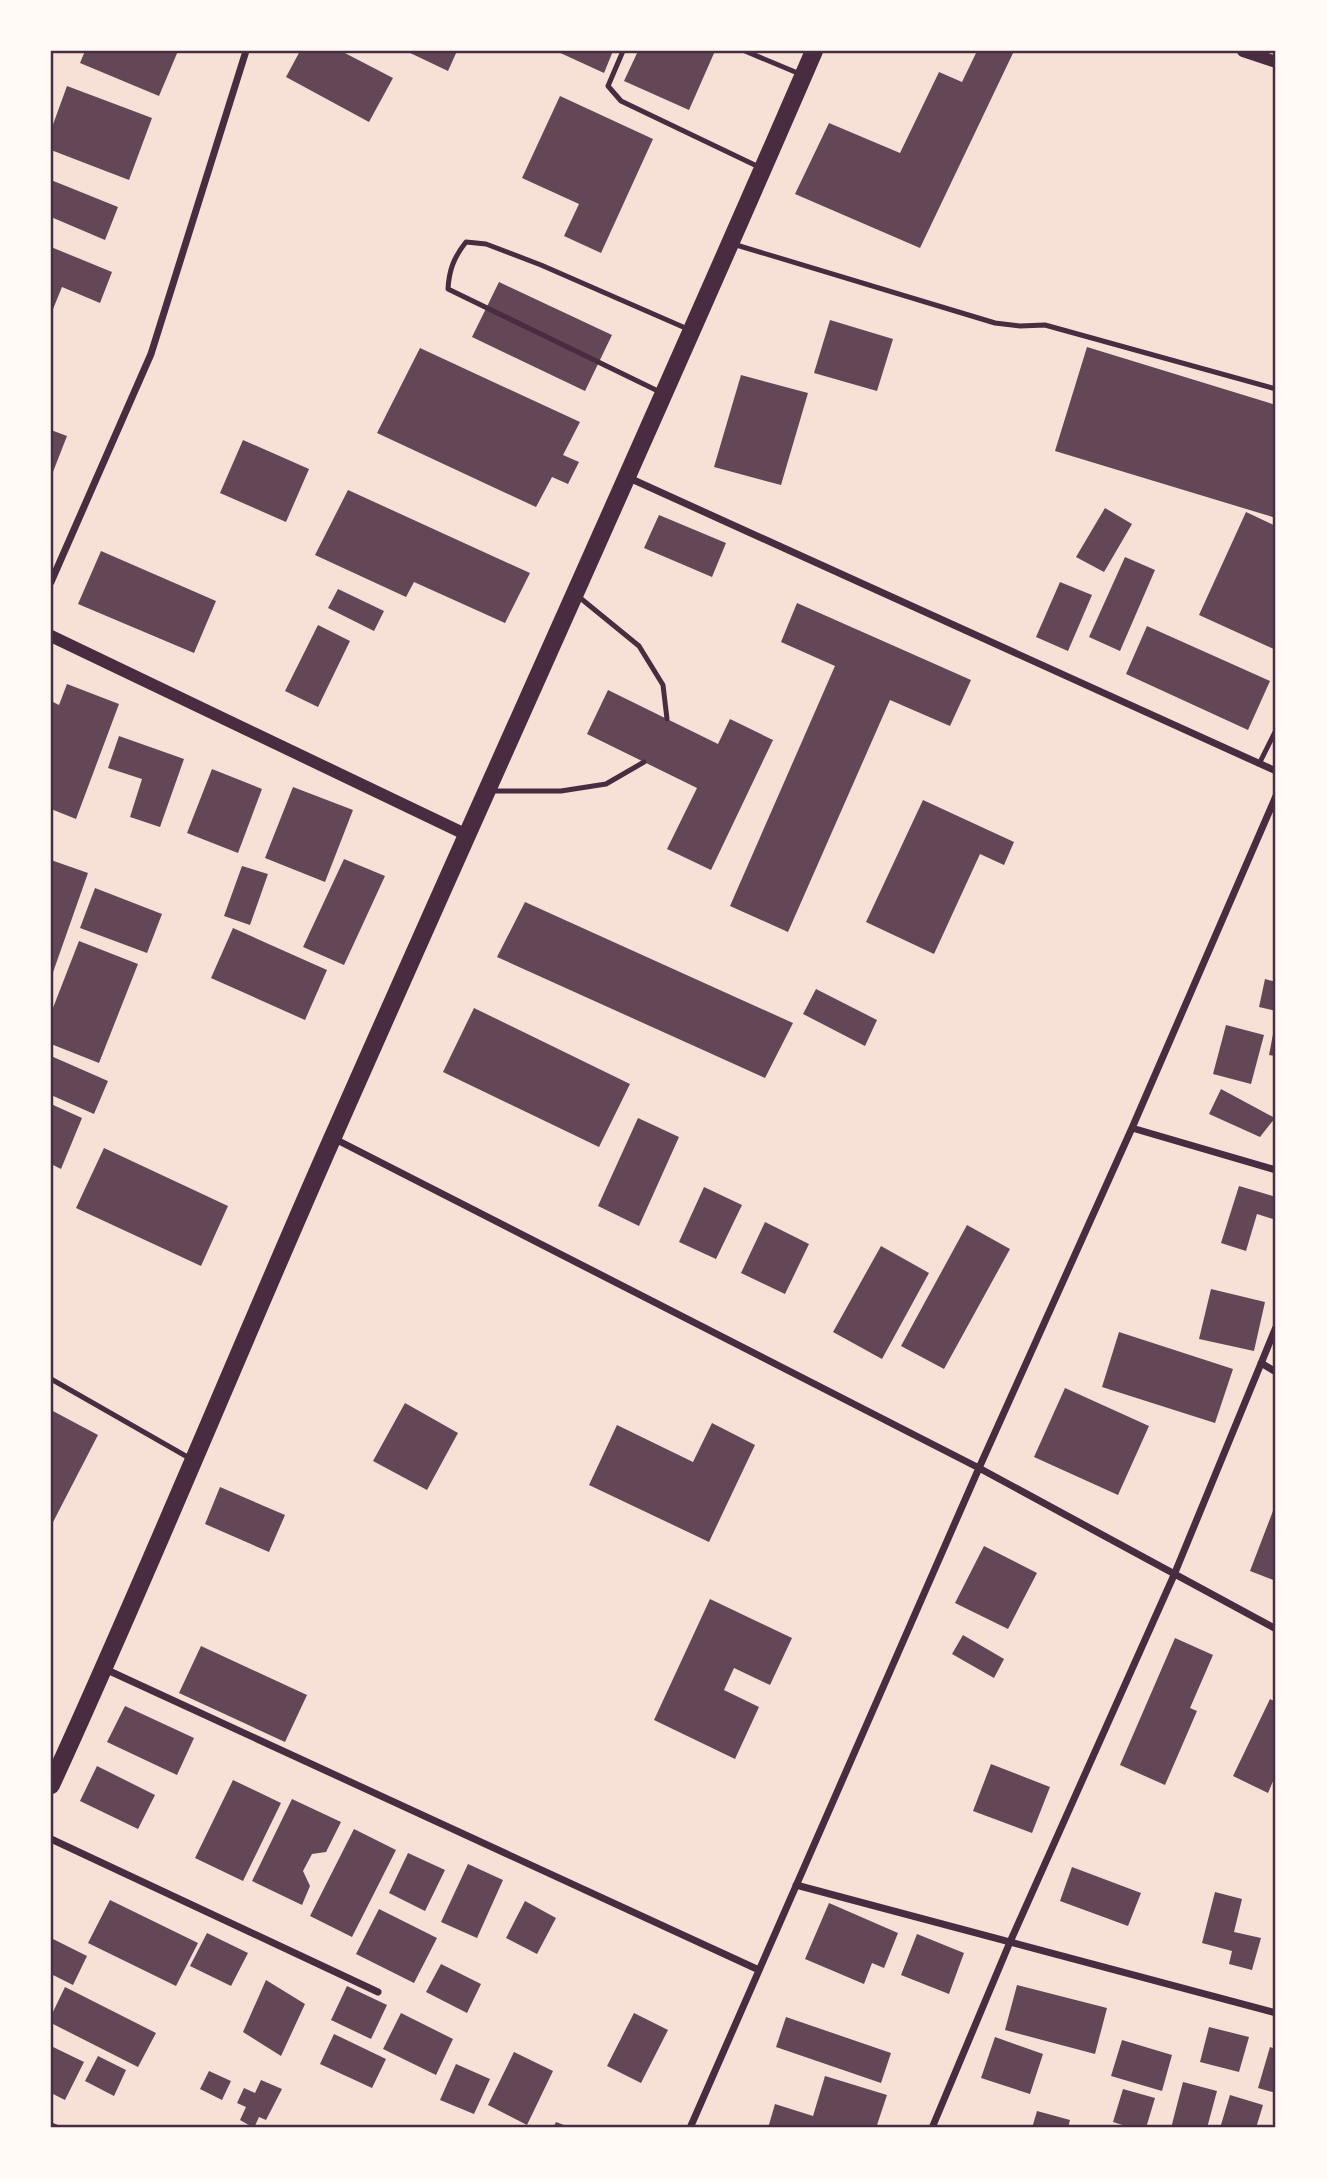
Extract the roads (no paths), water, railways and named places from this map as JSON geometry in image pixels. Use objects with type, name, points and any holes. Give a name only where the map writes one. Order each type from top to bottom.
[{"type":"main road","points":[[51,1785],[104,1669],[332,1138],[814,51]]},
{"type":"street","points":[[51,582],[151,354],[246,51]]},
{"type":"street","points":[[1243,51],[1276,62]]},
{"type":"street","points":[[626,477],[1276,771]]},
{"type":"street","points":[[51,636],[467,835]]},
{"type":"street","points":[[690,2128],[1276,796]]},
{"type":"street","points":[[1132,1128],[1276,1170]]},
{"type":"street","points":[[332,1138],[979,1468],[1276,1629]]},
{"type":"street","points":[[932,2128],[1010,1942],[1174,1575],[1276,1327]]},
{"type":"street","points":[[1261,1363],[1276,1372]]},
{"type":"street","points":[[104,1669],[759,1970]]},
{"type":"street","points":[[51,1839],[378,1992]]},
{"type":"street","points":[[796,1885],[1276,2013]]},
{"type":"lane","points":[[623,51],[608,86],[621,101],[762,169]]},
{"type":"lane","points":[[745,51],[804,76]]},
{"type":"lane","points":[[663,393],[448,289],[448,275],[456,256],[466,242],[486,244],[691,330]]},
{"type":"lane","points":[[730,243],[995,323],[1045,325],[1276,389]]},
{"type":"lane","points":[[574,593],[639,646],[663,685],[667,719]]},
{"type":"lane","points":[[1259,764],[1276,730]]},
{"type":"lane","points":[[487,792],[561,792],[606,784],[644,762]]},
{"type":"lane","points":[[51,1379],[192,1460]]}]
